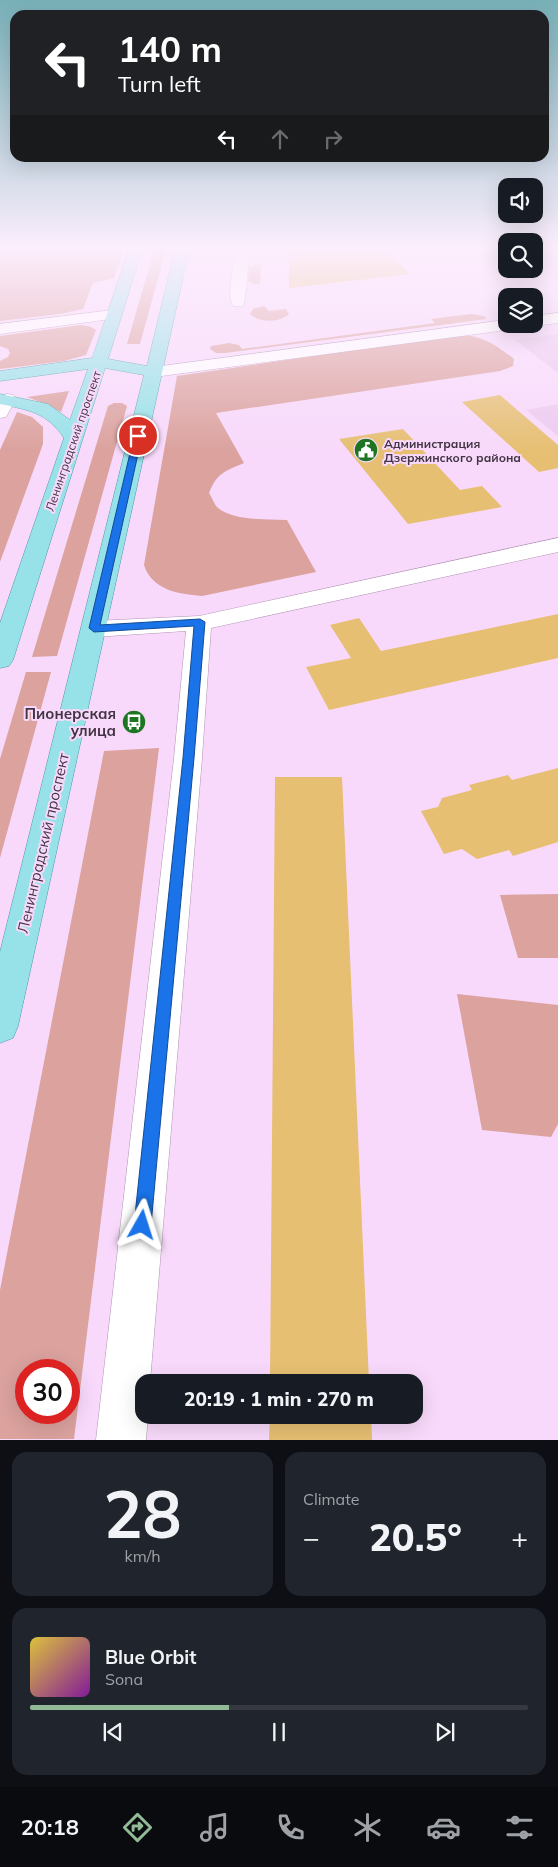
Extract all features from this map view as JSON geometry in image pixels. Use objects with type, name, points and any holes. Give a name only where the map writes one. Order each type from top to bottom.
[{"type":"main road","name":"Ленинградский проспект","points":[[0,660],[100,362],[113,317]]},
{"type":"main road","name":"Ленинградский проспект","points":[[0,1026],[167,317]]},
{"type":"main road","points":[[0,376],[100,362],[154,372]]},
{"type":"main road","points":[[75,383],[154,372]]},
{"type":"main road","points":[[2,401],[29,389]]},
{"type":"main road","points":[[2,401],[42,408],[62,421],[74,438]]},
{"type":"street","points":[[0,329],[103,317]]},
{"type":"street","points":[[543,320],[558,318]]},
{"type":"street","points":[[154,372],[498,326]]},
{"type":"street","points":[[94,628],[200,622],[558,545]]},
{"type":"street","points":[[121,1440],[200,622]]},
{"type":"shaded area","points":[[0,317],[33,317],[0,321]]},
{"type":"shaded area","points":[[135,317],[147,317],[140,344],[127,344]]},
{"type":"shaded area","points":[[254,317],[284,317],[270,321]]},
{"type":"shaded area","points":[[485,317],[487,319],[225,353],[216,353],[210,349],[211,346],[229,343],[239,345],[242,349],[435,323],[431,319]]},
{"type":"shaded area","points":[[81,325],[96,330],[86,355],[64,361],[0,369],[0,361],[8,357],[10,353],[8,349],[0,346],[0,336]]},
{"type":"shaded area","points":[[558,334],[558,373],[515,340]]},
{"type":"shaded area","points":[[456,335],[473,336],[487,341],[514,359],[513,366],[500,371],[216,413],[244,463],[222,474],[215,481],[209,493],[215,504],[223,512],[240,517],[287,520],[316,572],[202,596],[175,592],[153,580],[144,565],[177,376]]},
{"type":"shaded area","points":[[69,391],[61,412],[27,397]]},
{"type":"shaded area","points":[[114,403],[122,403],[127,406],[57,656],[32,657],[108,406]]},
{"type":"shaded area","points":[[558,404],[558,436],[526,410]]},
{"type":"shaded area","points":[[17,412],[32,417],[43,427],[43,444],[0,562],[0,450]]},
{"type":"shaded area","points":[[26,672],[51,672],[0,858],[0,759]]},
{"type":"shaded area","points":[[159,748],[80,1390],[80,1359],[15,1359],[15,1424],[76,1424],[74,1439],[0,1439],[0,1290],[104,751]]},
{"type":"shaded area","points":[[558,894],[558,958],[518,958],[500,895]]},
{"type":"shaded area","points":[[457,994],[558,1005],[558,1124],[551,1137],[482,1130]]},
{"type":"building","points":[[500,395],[558,445],[558,468],[539,472],[462,402]]},
{"type":"building","points":[[403,429],[460,490],[482,486],[502,507],[408,524],[339,439]]},
{"type":"building","points":[[558,614],[558,658],[329,710],[306,667],[351,658],[330,625],[359,618],[381,651]]},
{"type":"building","points":[[558,768],[558,842],[513,856],[509,850],[477,859],[462,849],[444,854],[421,811],[438,807],[442,798],[472,790],[469,785],[508,775],[512,780]]},
{"type":"building","points":[[275,777],[342,777],[369,1374],[270,1374]]},
{"type":"building","points":[[270,1424],[371,1424],[372,1440],[269,1440]]},
{"type":"place","name":"Администрация Дзержинского района","points":[[366,450]]},
{"type":"place","name":"Пионерская улица","points":[[134,722]]},
{"type":"route","points":[[138,436],[94,628],[200,622],[142,1225]]}]
